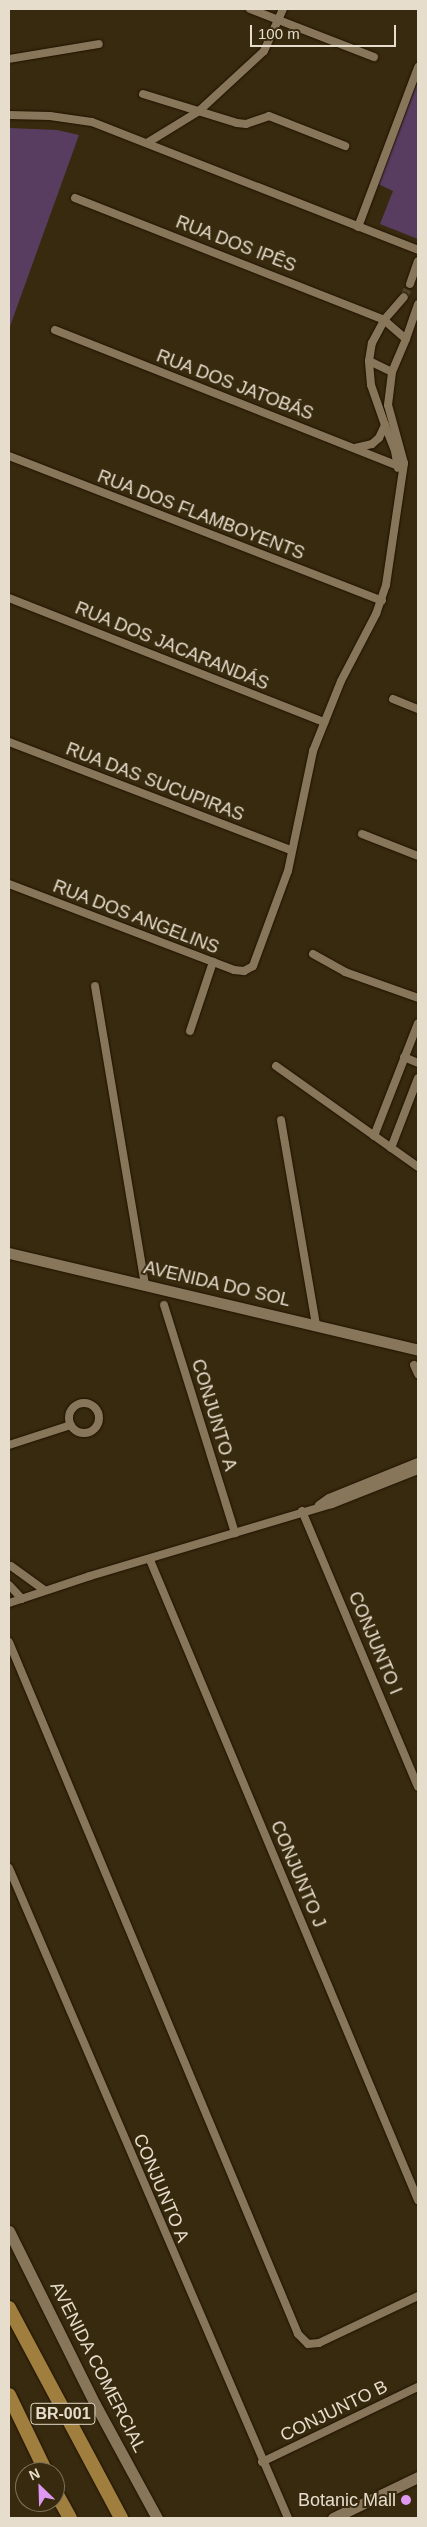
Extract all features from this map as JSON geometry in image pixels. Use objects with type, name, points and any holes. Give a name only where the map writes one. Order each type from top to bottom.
[{"type":"highway","name":"BR-001","points":[[9,2308],[121,2518]]},
{"type":"highway","name":"BR-001","points":[[9,2395],[41,2462]]},
{"type":"street","points":[[250,9],[374,57]]},
{"type":"street","points":[[147,143],[199,112],[264,50],[283,9]]},
{"type":"street","points":[[9,59],[99,44]]},
{"type":"street","points":[[358,227],[418,67]]},
{"type":"street","points":[[144,94],[199,112],[246,124],[269,116],[345,146]]},
{"type":"street","points":[[9,114],[75,118],[147,143],[418,250]]},
{"type":"street","name":"RUA DOS IPÊS","points":[[75,198],[364,310],[384,320],[406,339]]},
{"type":"street","points":[[414,282],[418,261]]},
{"type":"street","points":[[400,466],[370,385],[369,361],[372,343],[384,320],[404,297]]},
{"type":"street","points":[[290,850],[304,786],[324,722],[382,601],[400,466],[388,405],[392,372],[418,304]]},
{"type":"street","name":"RUA DOS JATOBÁS","points":[[55,330],[400,466]]},
{"type":"street","points":[[369,361],[392,372]]},
{"type":"street","points":[[364,448],[379,438],[385,425]]},
{"type":"street","points":[[354,448],[364,448],[400,466]]},
{"type":"street","name":"RUA DOS FLAMBOYENTS","points":[[9,456],[382,601]]},
{"type":"street","name":"RUA DOS JACARANDÁS","points":[[9,598],[324,722]]},
{"type":"street","points":[[393,699],[418,709]]},
{"type":"street","name":"RUA DAS SUCUPIRAS","points":[[9,742],[290,850]]},
{"type":"street","points":[[362,834],[418,856]]},
{"type":"street","name":"RUA DOS ANGELINS","points":[[9,884],[241,971],[252,966],[282,890],[290,850]]},
{"type":"street","points":[[313,954],[345,972],[418,998]]},
{"type":"street","points":[[190,1031],[213,962]]},
{"type":"street","points":[[95,986],[144,1286]]},
{"type":"street","points":[[374,1136],[418,1023]]},
{"type":"street","points":[[404,1057],[418,1063]]},
{"type":"street","points":[[276,1066],[418,1167]]},
{"type":"street","points":[[392,1148],[418,1078]]},
{"type":"street","points":[[281,1120],[316,1325]]},
{"type":"street","name":"AVENIDA DO SOL","points":[[9,1253],[418,1350]]},
{"type":"street","name":"CONJUNTO A","points":[[164,1305],[235,1533]]},
{"type":"street","points":[[414,1365],[418,1374]]},
{"type":"street","points":[[9,1444],[71,1425]]},
{"type":"street","points":[[9,1603],[44,1590],[150,1560],[302,1511],[332,1504],[418,1462]]},
{"type":"street","points":[[373,1484],[418,1470]]},
{"type":"street","name":"CONJUNTO I","points":[[302,1511],[418,1787]]},
{"type":"street","name":"CONJUNTO J","points":[[150,1560],[418,2200]]},
{"type":"street","points":[[12,1566],[44,1590]]},
{"type":"street","points":[[9,1585],[22,1599]]},
{"type":"street","points":[[9,1642],[298,2334],[308,2344],[319,2343],[418,2296]]},
{"type":"street","name":"CONJUNTO A","points":[[9,1868],[262,2462],[288,2518]]},
{"type":"street","name":"AVENIDA COMERCIAL","points":[[9,2231],[95,2404],[157,2518]]},
{"type":"street","name":"CONJUNTO B","points":[[262,2462],[418,2387]]},
{"type":"street","points":[[333,2518],[418,2477]]},
{"type":"shaded area","points":[[418,81],[418,239],[380,224],[393,191],[378,184]]},
{"type":"shaded area","points":[[9,128],[57,130],[79,135],[9,329]]},
{"type":"tunnel","points":[[404,297],[410,284]]},
{"type":"place","name":"Botanic Mall","points":[[406,2500]]}]
